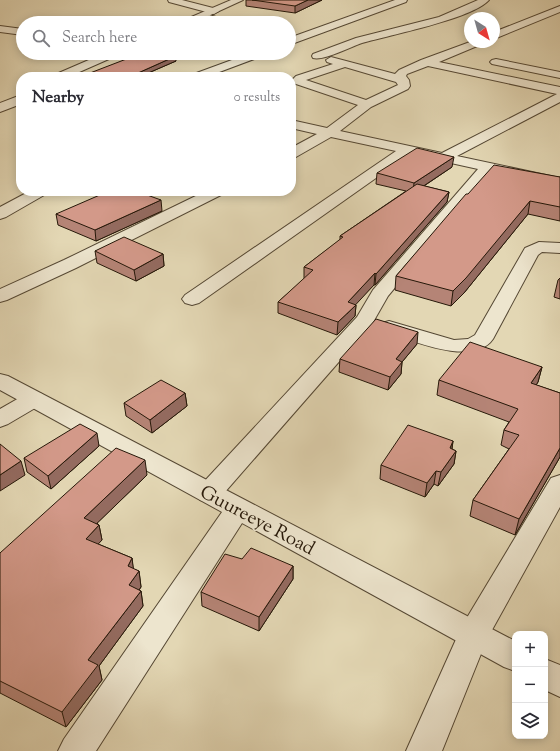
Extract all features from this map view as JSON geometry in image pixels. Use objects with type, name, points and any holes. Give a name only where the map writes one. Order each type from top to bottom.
[{"type":"street","points":[[172,0],[215,16]]},
{"type":"street","points":[[209,16],[239,0]]},
{"type":"street","points":[[206,16],[250,0]]},
{"type":"street","points":[[296,45],[403,0]]},
{"type":"street","points":[[403,80],[313,55],[366,38],[415,26],[450,15],[485,0]]},
{"type":"street","points":[[500,34],[560,9]]},
{"type":"street","points":[[0,29],[16,31]]},
{"type":"street","points":[[296,151],[330,132],[367,104],[404,86],[403,80],[400,76],[404,72],[425,62],[464,48]]},
{"type":"street","points":[[451,53],[473,57]]},
{"type":"street","points":[[77,72],[100,60]]},
{"type":"street","points":[[79,72],[110,60]]},
{"type":"street","points":[[209,72],[242,60]]},
{"type":"street","points":[[488,60],[558,73]]},
{"type":"street","points":[[425,62],[560,91]]},
{"type":"street","points":[[345,64],[300,78],[297,81],[367,104]]},
{"type":"street","points":[[0,102],[16,95]]},
{"type":"street","points":[[445,157],[560,97]]},
{"type":"street","points":[[0,108],[16,101]]},
{"type":"street","points":[[296,125],[560,183]]},
{"type":"street","points":[[192,299],[408,149]]},
{"type":"street","points":[[209,493],[365,320],[380,294],[488,167]]},
{"type":"street","points":[[0,214],[32,196]]},
{"type":"street","points":[[0,296],[77,261],[208,196]]},
{"type":"street","points":[[365,320],[453,346],[473,345],[484,339],[531,252],[539,247],[560,248]]},
{"type":"street","name":"Guureeye Road","points":[[0,381],[34,399],[111,452],[209,493],[512,655]]},
{"type":"street","points":[[0,419],[34,399]]},
{"type":"street","points":[[424,751],[473,635],[560,484]]},
{"type":"street","points":[[76,751],[238,509]]},
{"type":"street","points":[[548,676],[560,682]]},
{"type":"building","points":[[252,0],[308,0],[295,6]]},
{"type":"building","points":[[124,60],[167,60],[140,72],[93,72]]},
{"type":"building","points":[[417,148],[454,157],[414,183],[377,173]]},
{"type":"building","points":[[494,165],[560,177],[560,207],[530,201],[466,278],[453,291],[396,276],[466,194],[468,194]]},
{"type":"building","points":[[417,184],[449,192],[376,274],[375,273],[348,302],[356,305],[338,322],[278,302],[313,270],[304,267],[343,237],[340,236]]},
{"type":"building","points":[[97,196],[150,196],[161,200],[95,230],[56,214]]},
{"type":"building","points":[[124,237],[163,254],[134,270],[95,251]]},
{"type":"building","points":[[376,319],[418,332],[396,359],[402,362],[390,377],[340,359]]},
{"type":"building","points":[[470,342],[542,367],[531,383],[560,393],[560,448],[519,519],[473,500],[519,435],[504,430],[518,409],[439,380]]},
{"type":"building","points":[[161,380],[185,393],[150,420],[124,403]]},
{"type":"building","points":[[80,424],[97,433],[48,476],[24,458]]},
{"type":"building","points":[[408,425],[453,441],[450,448],[456,451],[441,472],[436,471],[427,483],[381,465]]},
{"type":"building","points":[[0,444],[21,461],[0,475]]},
{"type":"building","points":[[116,448],[145,460],[84,518],[99,525],[86,539],[132,558],[128,566],[139,571],[129,585],[141,591],[88,660],[98,665],[62,712],[0,681],[0,553]]},
{"type":"building","points":[[251,548],[293,566],[259,617],[201,592],[225,554],[242,559]]}]
